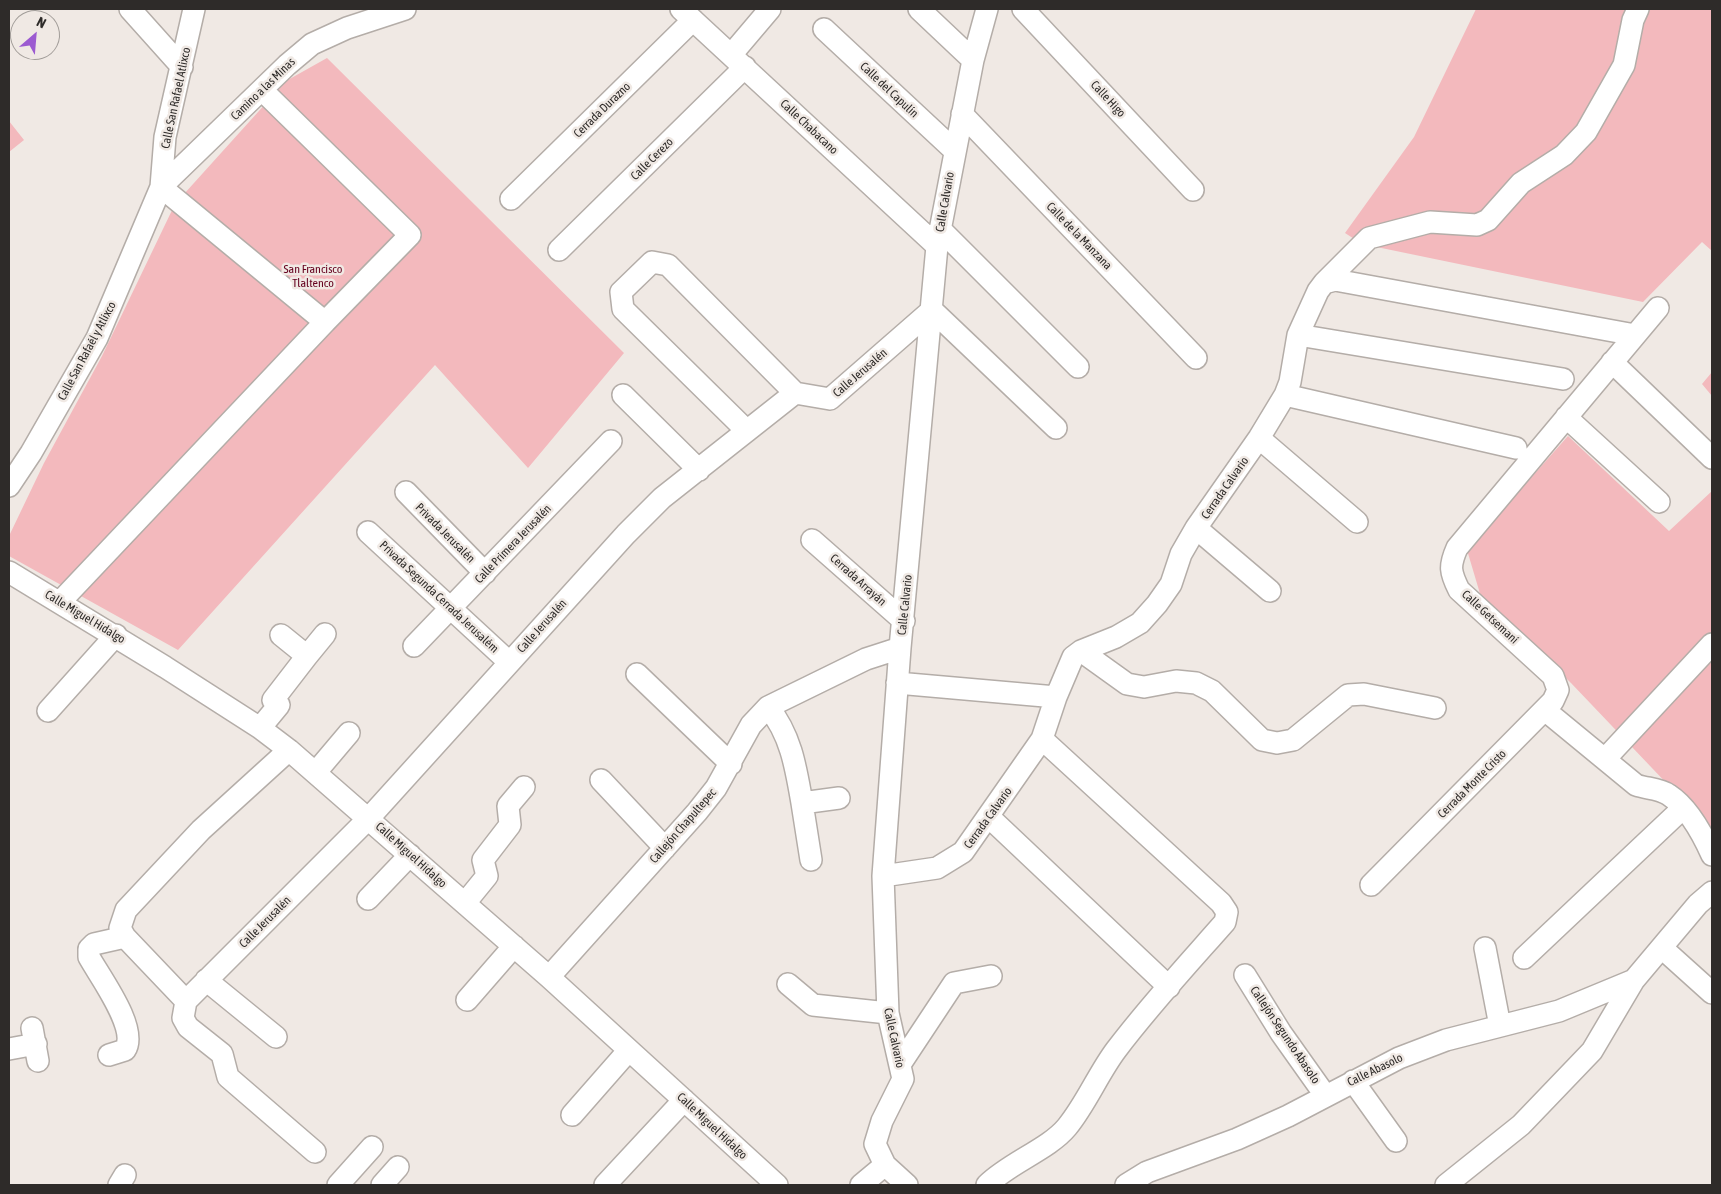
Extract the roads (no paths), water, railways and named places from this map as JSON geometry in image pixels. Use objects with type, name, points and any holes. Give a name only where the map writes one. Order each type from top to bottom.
[{"type":"street","points":[[130,9],[182,68]]},
{"type":"street","name":"Calle San Rafael Atlixco","points":[[161,187],[165,137],[194,9]]},
{"type":"street","name":"Camino a las Minas","points":[[152,209],[161,187],[312,44],[346,28],[405,9]]},
{"type":"street","name":"Calle Cerezo","points":[[559,250],[738,61],[770,9]]},
{"type":"street","points":[[918,9],[973,60]]},
{"type":"street","name":"Calle Calvario","points":[[885,1165],[875,1144],[882,1121],[902,1079],[901,1063],[888,1013],[884,968],[883,876],[900,648],[938,238],[973,60],[987,9]]},
{"type":"street","name":"Calle Higo","points":[[1023,9],[1193,190]]},
{"type":"street","name":"Cerrada Calvario","points":[[883,876],[937,868],[963,852],[1042,740],[1056,697],[1073,657],[1081,651],[1140,623],[1146,617],[1170,584],[1181,554],[1196,528],[1259,438],[1285,395],[1290,382],[1298,335],[1324,282],[1369,238],[1430,222],[1478,225],[1488,220],[1521,183],[1564,155],[1586,132],[1624,65],[1633,20],[1638,9]]},
{"type":"street","name":"Calle Chabacano","points":[[687,15],[938,238],[1078,367]]},
{"type":"street","name":"Cerrada Durazno","points":[[511,199],[687,15]]},
{"type":"street","name":"Calle del Capulín","points":[[824,29],[954,151]]},
{"type":"street","points":[[60,602],[410,235],[262,90]]},
{"type":"street","name":"Calle de la Manzana","points":[[962,114],[1196,358]]},
{"type":"street","points":[[161,187],[325,322]]},
{"type":"street","name":"Calle San Rafaél y Atlixco","points":[[9,486],[31,453],[97,338],[152,209]]},
{"type":"street","points":[[747,431],[623,309],[622,292],[652,262],[668,265],[795,393]]},
{"type":"street","points":[[1324,282],[1335,280],[1635,335]]},
{"type":"street","points":[[1658,308],[1566,417],[1659,502]]},
{"type":"street","points":[[932,310],[1056,428]]},
{"type":"street","name":"Calle Jerusalén","points":[[186,1000],[369,818],[626,534],[662,498],[795,393],[830,399],[932,310]]},
{"type":"street","points":[[1298,335],[1563,379]]},
{"type":"street","points":[[1612,362],[1712,458]]},
{"type":"street","points":[[623,395],[699,470]]},
{"type":"street","points":[[1285,395],[1516,448]]},
{"type":"street","name":"Calle Getsemaní","points":[[1553,676],[1459,590],[1451,575],[1452,559],[1457,548],[1566,417]]},
{"type":"street","points":[[1259,438],[1357,522]]},
{"type":"street","name":"Calle Primera Jerusalén","points":[[414,646],[611,441]]},
{"type":"street","name":"Privada Jerusalén","points":[[406,492],[485,573]]},
{"type":"street","points":[[1196,528],[1270,591]]},
{"type":"street","name":"Privada Segunda Cerrada Jerusalém","points":[[368,532],[509,662]]},
{"type":"street","name":"Cerrada Arrayán","points":[[812,540],[904,621]]},
{"type":"street","name":"Calle Miguel Hidalgo","points":[[13,581],[60,602],[116,635],[260,728],[289,750],[514,946],[777,1185]]},
{"type":"street","points":[[260,728],[279,705],[273,700],[325,634]]},
{"type":"street","points":[[48,711],[116,635]]},
{"type":"street","points":[[281,635],[307,656]]},
{"type":"street","points":[[1605,759],[1712,644]]},
{"type":"street","name":"Callejón Chapultepec","points":[[548,977],[698,812],[731,764],[752,725],[768,707],[866,659],[900,648]]},
{"type":"street","points":[[1081,651],[1128,684],[1144,687],[1176,681],[1196,683],[1212,691],[1262,740],[1277,743],[1293,740],[1348,695],[1364,694],[1435,708]]},
{"type":"street","points":[[637,674],[731,764]]},
{"type":"street","name":"Cerrada Monte Cristo","points":[[1371,885],[1546,711],[1558,690],[1553,676]]},
{"type":"street","points":[[897,683],[1056,697]]},
{"type":"street","points":[[768,707],[779,721],[795,761],[811,860]]},
{"type":"street","points":[[1546,711],[1636,785],[1653,788],[1676,802],[1701,832],[1712,856]]},
{"type":"street","points":[[316,772],[349,733]]},
{"type":"street","points":[[986,1185],[1004,1170],[1050,1141],[1066,1127],[1114,1052],[1152,1003],[1225,922],[1227,912],[1221,903],[1042,740]]},
{"type":"street","points":[[289,750],[201,830],[126,910],[120,928],[125,937],[186,1000],[182,1018],[188,1027],[222,1054],[228,1078],[315,1152]]},
{"type":"street","points":[[601,780],[665,848]]},
{"type":"street","points":[[465,903],[487,876],[483,860],[510,825],[508,806],[524,787]]},
{"type":"street","points":[[802,803],[839,798]]},
{"type":"street","points":[[1524,958],[1676,802]]},
{"type":"street","points":[[989,817],[1168,987]]},
{"type":"street","points":[[368,899],[410,855]]},
{"type":"street","points":[[1446,1185],[1521,1125],[1592,1051],[1634,980],[1698,904],[1712,892]]},
{"type":"street","points":[[109,1055],[125,1050],[130,1039],[126,1022],[89,956],[89,949],[94,944],[125,937]]},
{"type":"street","points":[[467,1000],[514,946]]},
{"type":"street","points":[[1484,948],[1500,1026]]},
{"type":"street","points":[[1662,948],[1712,993]]},
{"type":"street","name":"Callejón Segundo Abasolo","points":[[1245,975],[1281,1032],[1325,1095]]},
{"type":"street","points":[[901,1063],[954,983],[991,976]]},
{"type":"street","points":[[206,980],[276,1037]]},
{"type":"street","name":"Calle Abasolo","points":[[1126,1185],[1147,1172],[1237,1139],[1288,1116],[1399,1058],[1446,1040],[1559,1012],[1634,980]]},
{"type":"street","points":[[788,984],[813,1006],[888,1013]]},
{"type":"street","points":[[9,1049],[35,1044]]},
{"type":"street","points":[[572,1115],[629,1050]]},
{"type":"street","points":[[1354,1081],[1396,1141]]},
{"type":"street","points":[[605,1185],[684,1100]]},
{"type":"street","points":[[338,1185],[372,1147]]},
{"type":"street","points":[[861,1185],[885,1165],[907,1185]]},
{"type":"street","points":[[382,1185],[398,1167]]},
{"type":"park label","name":"San Francisco Tlaltenco","points":[[313,276]]}]
